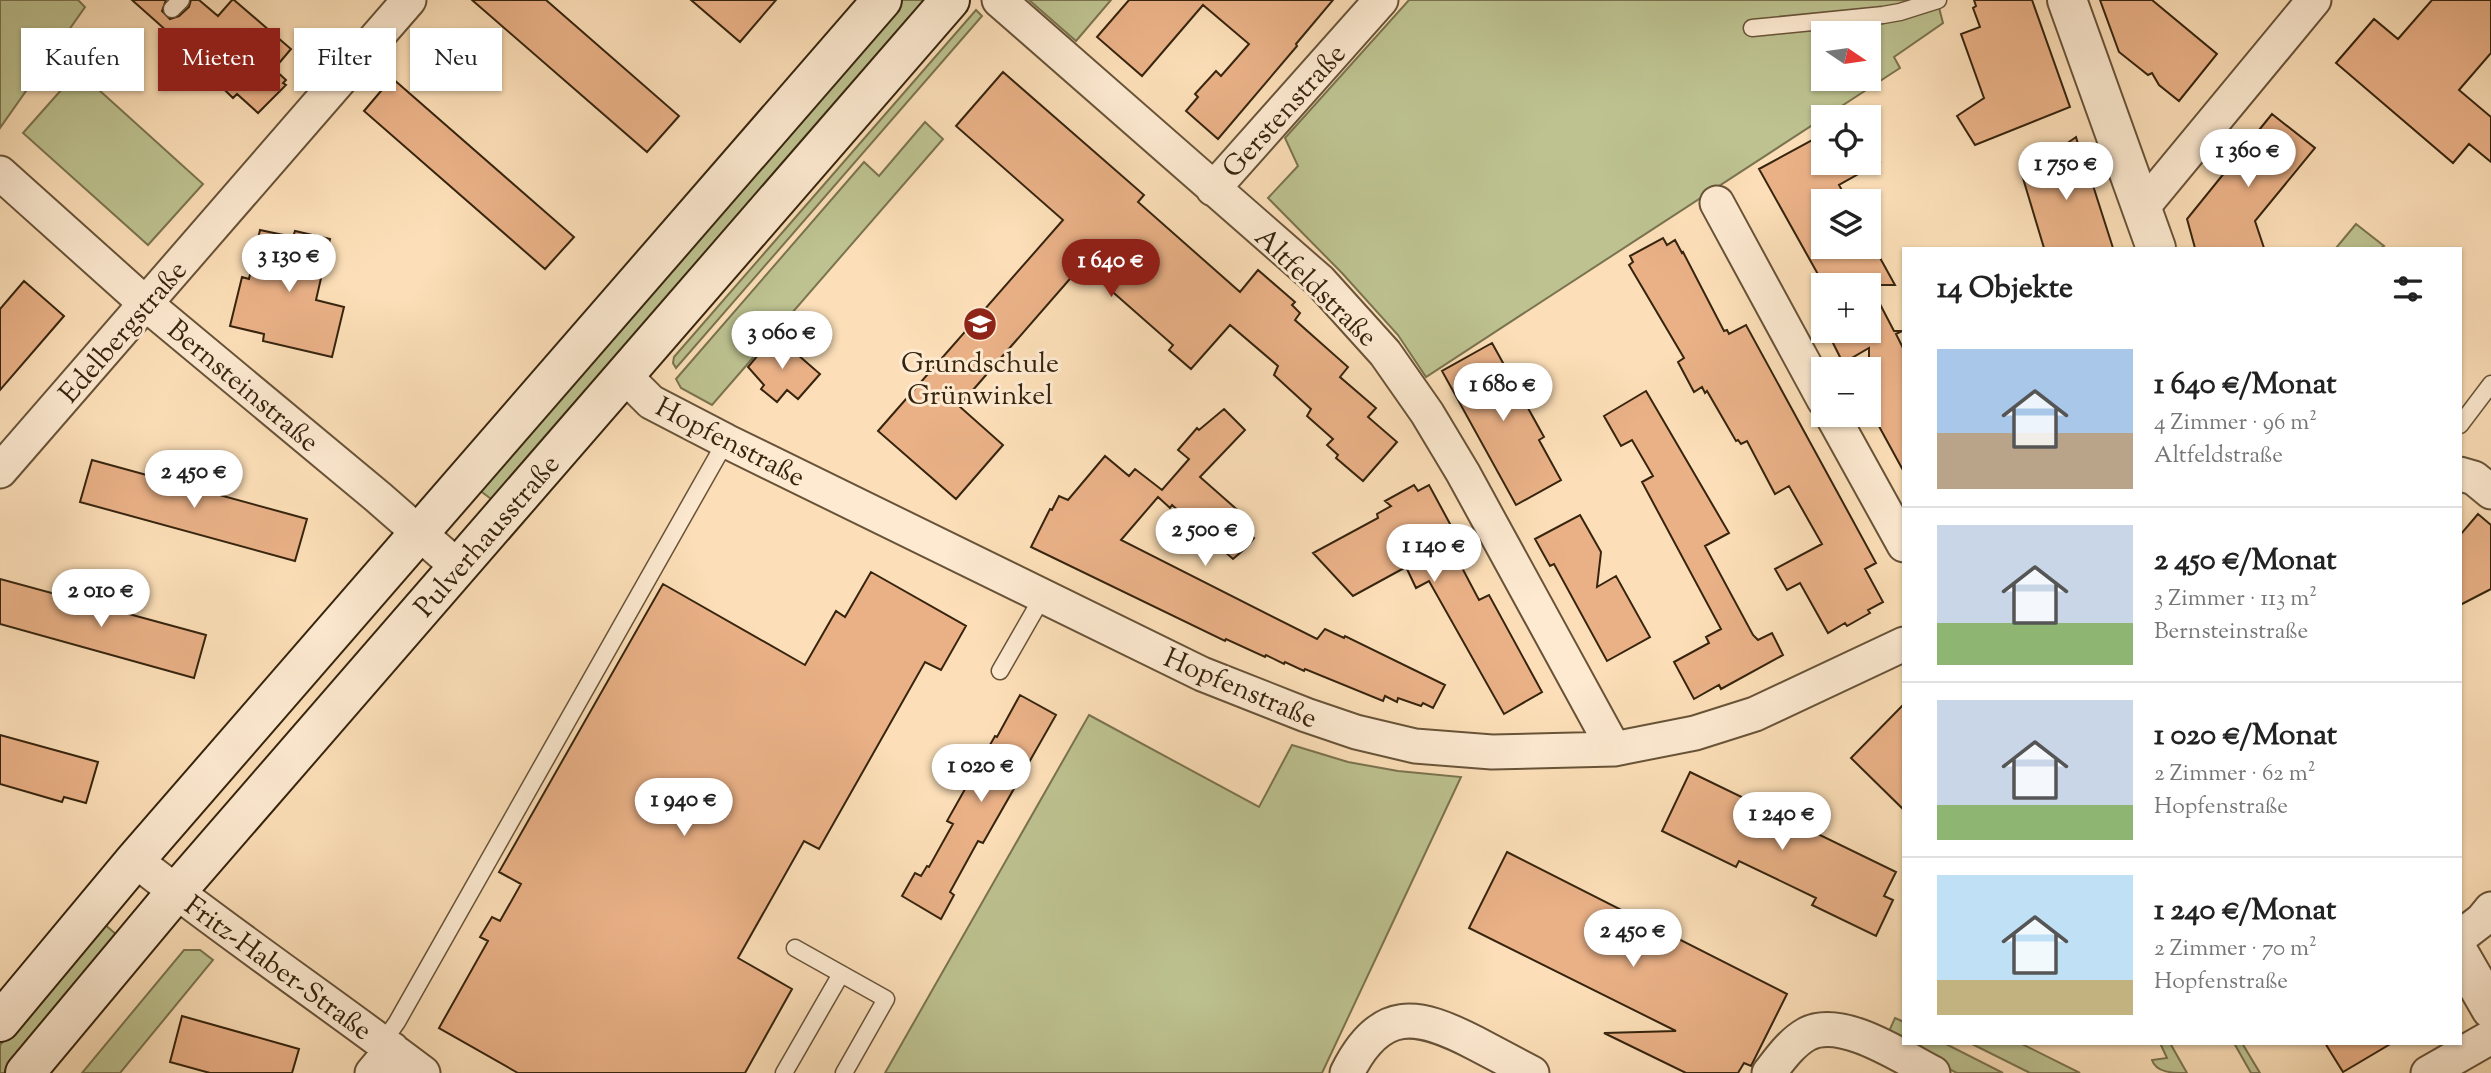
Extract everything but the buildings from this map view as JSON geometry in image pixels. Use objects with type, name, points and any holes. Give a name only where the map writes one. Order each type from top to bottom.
[{"type":"main road","name":"Pulverhausstraße","points":[[0,1022],[135,860],[882,0]]},
{"type":"main road","name":"Pulverhausstraße","points":[[25,1073],[176,892],[950,0]]},
{"type":"main road","points":[[2067,0],[2156,247]]},
{"type":"main road","points":[[2462,958],[2491,1009]]},
{"type":"street","name":"Edelbergstraße","points":[[0,471],[410,0]]},
{"type":"street","name":"Altfeldstraße","points":[[999,0],[1320,281],[1385,353],[1427,413],[1463,473],[1614,748]]},
{"type":"street","name":"Gerstenstraße","points":[[1213,189],[1381,0]]},
{"type":"street","points":[[2142,208],[2314,0]]},
{"type":"street","name":"Bernsteinstraße","points":[[0,173],[146,304],[458,568]]},
{"type":"street","points":[[1717,203],[1811,376]]},
{"type":"street","name":"Hopfenstraße","points":[[624,375],[651,402],[726,441],[1202,674],[1356,732],[1415,746],[1456,750],[1531,751],[1614,748],[1695,733],[1755,714],[1902,645]]},
{"type":"street","points":[[1839,427],[1902,541]]},
{"type":"street","points":[[2462,470],[2491,492]]},
{"type":"street","name":"Fritz-Haber-Straße","points":[[135,860],[382,1055],[423,1073]]},
{"type":"street","points":[[2462,935],[2491,909]]},
{"type":"street","points":[[1347,1073],[1357,1053],[1377,1031],[1403,1021],[1415,1020],[1448,1029],[1532,1073]]},
{"type":"street","points":[[1769,1073],[1786,1051],[1808,1034],[1825,1029],[1846,1031],[1933,1073]]},
{"type":"street","points":[[2428,1073],[2491,1037]]},
{"type":"lane","points":[[1752,28],[1883,15],[1938,0]]},
{"type":"lane","points":[[2462,422],[2491,384]]},
{"type":"lane","points":[[382,1055],[397,1022],[726,441]]},
{"type":"lane","points":[[1000,671],[1043,596]]},
{"type":"lane","points":[[795,948],[886,999],[844,1073]]},
{"type":"lane","points":[[784,1073],[841,974]]},
{"type":"green space","points":[[0,0],[78,0],[85,7],[70,28],[21,28],[21,91],[26,91],[0,128]]},
{"type":"green space","points":[[902,0],[925,0],[495,502],[478,489]]},
{"type":"green space","points":[[1029,0],[1111,0],[1076,41]]},
{"type":"green space","points":[[1409,0],[1937,0],[1943,23],[1894,57],[1900,68],[1881,80],[1881,21],[1811,21],[1811,91],[1865,91],[1843,105],[1811,105],[1811,126],[1426,377],[1398,335],[1268,198],[1298,166],[1285,138]]},
{"type":"green space","points":[[976,10],[982,16],[676,368],[674,357]]},
{"type":"green space","points":[[60,91],[100,91],[203,184],[148,245],[23,133]]},
{"type":"green space","points":[[925,122],[943,139],[712,405],[681,388],[676,379],[864,162],[879,176]]},
{"type":"green space","points":[[2356,224],[2384,246],[2382,247],[2337,247]]},
{"type":"green space","points":[[1089,715],[1259,807],[1292,745],[1348,762],[1398,771],[1461,777],[1322,1073],[885,1073]]},
{"type":"green space","points":[[102,922],[118,936],[4,1073],[0,1073],[0,1045]]},
{"type":"green space","points":[[184,950],[200,950],[213,960],[120,1073],[82,1073]]},
{"type":"green space","points":[[1895,1018],[1902,1021],[1902,1045],[1948,1045],[2003,1073],[1957,1073],[1893,1041],[1890,1029]]},
{"type":"green space","points":[[1974,1045],[2024,1045],[2080,1073],[2030,1073]]},
{"type":"green space","points":[[2161,1045],[2171,1045],[2187,1073],[2157,1068],[2152,1060],[2167,1058]]},
{"type":"green space","points":[[2235,1045],[2243,1045],[2260,1073],[2251,1073]]},
{"type":"place","name":"Grundschule Grünwinkel","points":[[980,324]]}]
